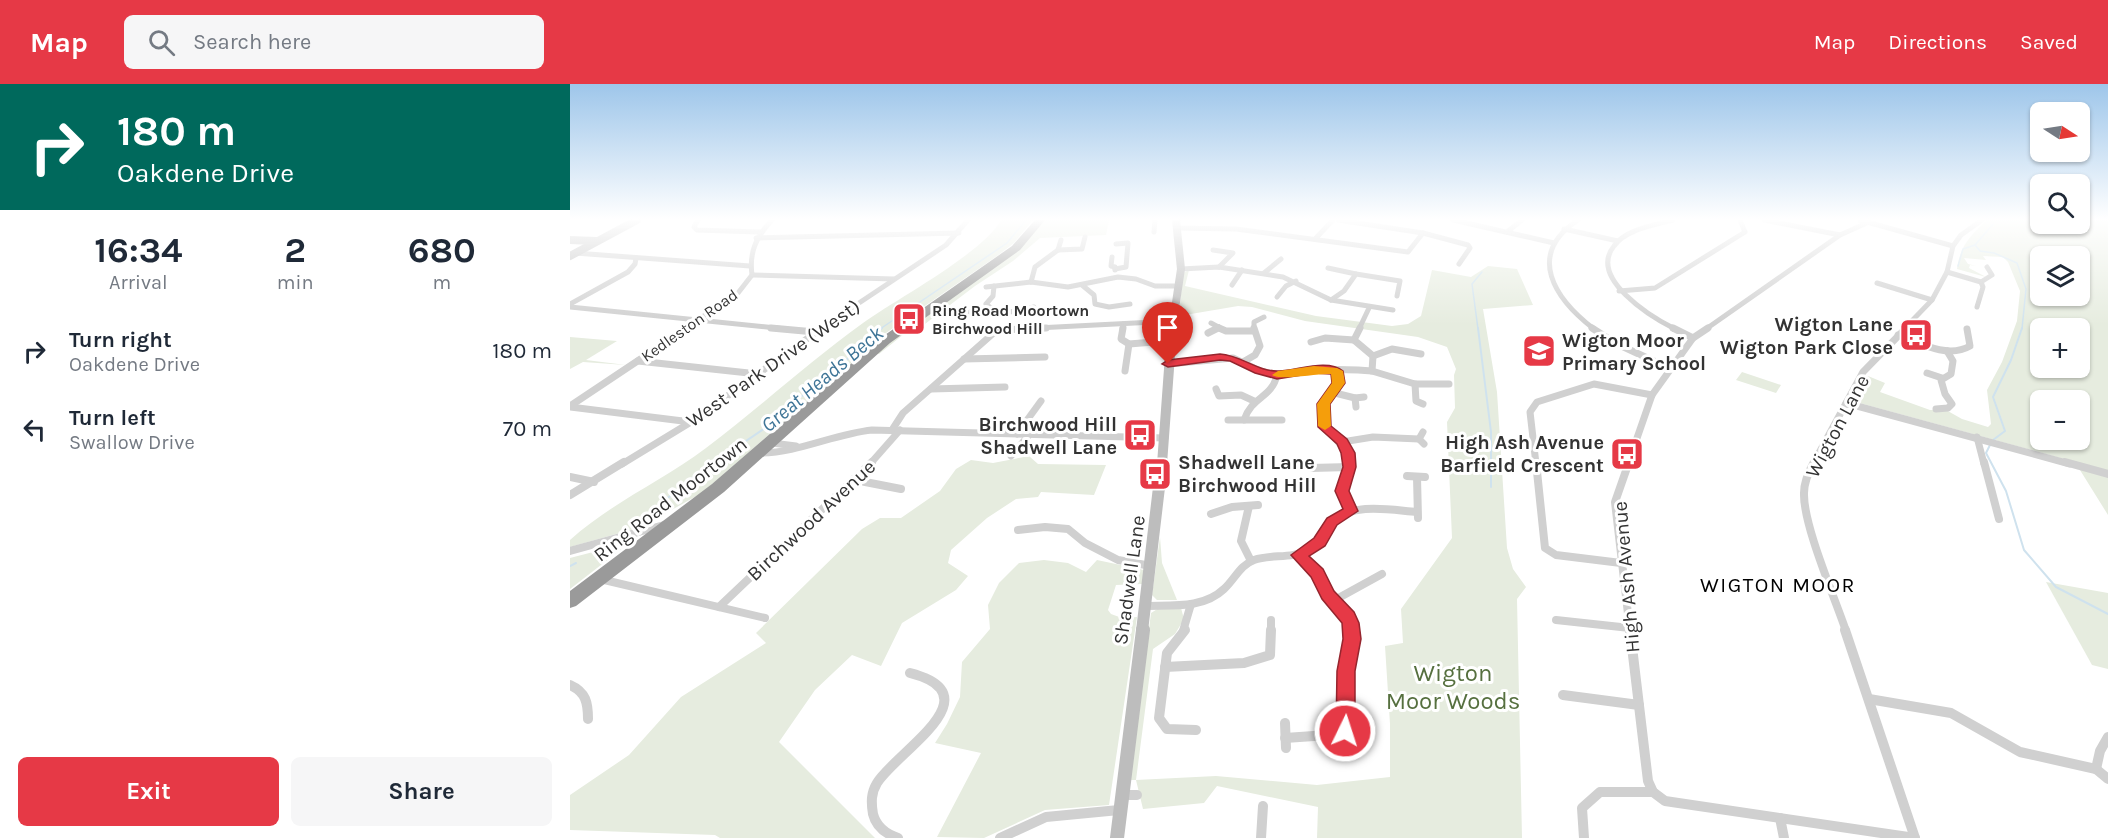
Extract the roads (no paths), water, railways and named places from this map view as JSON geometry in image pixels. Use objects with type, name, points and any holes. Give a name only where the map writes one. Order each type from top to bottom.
[{"type":"highway","name":"Ring Road Moortown","points":[[570,601],[760,453],[886,340],[1007,255]]},
{"type":"street","points":[[577,255],[750,266]]},
{"type":"street","name":"Kedleston Road","points":[[570,407],[738,293],[752,275],[751,255]]},
{"type":"street","name":"West Park Drive (West)","points":[[570,495],[691,422],[815,332],[930,255]]},
{"type":"street","points":[[1031,282],[1035,267],[1051,255]]},
{"type":"street","points":[[1115,269],[1126,267],[1127,255]]},
{"type":"street","name":"Shadwell Lane","points":[[1117,838],[1165,438],[1168,364],[1181,269],[1179,255]]},
{"type":"street","points":[[1220,267],[1232,255]]},
{"type":"street","points":[[1459,264],[1465,255]]},
{"type":"street","points":[[1550,255],[1551,277],[1559,294],[1575,314],[1604,336],[1671,369]]},
{"type":"street","points":[[1609,255],[1609,275],[1619,291],[1635,306],[1662,324],[1693,338]]},
{"type":"street","points":[[1619,291],[1655,288],[1708,255]]},
{"type":"street","name":"High Ash Avenue","points":[[1653,792],[1648,781],[1615,502],[1652,395],[1693,338],[1811,255]]},
{"type":"street","name":"Wigton Lane","points":[[1915,838],[1805,505],[1808,473],[1863,372],[1932,300],[1947,272],[1951,255]]},
{"type":"street","points":[[1112,257],[1111,266],[1115,269]]},
{"type":"street","points":[[570,306],[628,272],[635,264],[636,258]]},
{"type":"street","points":[[1264,273],[1281,259]]},
{"type":"street","points":[[1181,269],[1220,267],[1264,273],[1296,281],[1331,300],[1369,308],[1393,310]]},
{"type":"street","points":[[1947,272],[1981,282],[1992,275],[1987,267]]},
{"type":"street","points":[[1328,268],[1403,281],[1397,296]]},
{"type":"street","points":[[1114,277],[1115,269]]},
{"type":"street","points":[[1232,285],[1242,270]]},
{"type":"street","points":[[1331,300],[1344,291],[1356,274]]},
{"type":"street","points":[[752,275],[894,279]]},
{"type":"street","points":[[986,287],[1031,282],[1057,287],[1082,285],[1114,277],[1132,278],[1155,286],[1179,286]]},
{"type":"street","points":[[1276,297],[1286,286],[1296,281]]},
{"type":"street","points":[[1977,306],[1983,288],[1981,282]]},
{"type":"street","points":[[1877,284],[1932,300]]},
{"type":"street","points":[[1082,285],[1094,295],[1095,304]]},
{"type":"street","points":[[990,308],[986,304],[993,296],[994,286]]},
{"type":"street","points":[[1087,307],[1095,304],[1109,308],[1130,304]]},
{"type":"street","points":[[570,306],[815,332]]},
{"type":"street","points":[[952,315],[990,308],[1004,312],[1034,307]]},
{"type":"street","points":[[1354,340],[1369,308]]},
{"type":"street","points":[[1243,362],[1255,354],[1260,346],[1254,331],[1256,319],[1264,317]]},
{"type":"street","points":[[1154,342],[1129,344],[1121,339],[1124,324],[1174,321]]},
{"type":"street","points":[[1211,323],[1226,331],[1254,331]]},
{"type":"street","name":"Birchwood Avenue","points":[[718,607],[855,480],[896,430],[903,413],[997,330],[1124,324]]},
{"type":"street","points":[[1208,333],[1219,327]]},
{"type":"street","points":[[1898,335],[1947,351],[1967,349],[1970,338],[1966,329]]},
{"type":"street","points":[[1313,338],[1354,340],[1373,356]]},
{"type":"street","points":[[1125,371],[1129,344]]},
{"type":"street","points":[[1373,356],[1392,349],[1423,353]]},
{"type":"street","points":[[1927,373],[1942,378],[1951,374],[1953,364],[1947,351]]},
{"type":"street","points":[[1372,371],[1373,356]]},
{"type":"street","points":[[964,359],[1046,357]]},
{"type":"street","points":[[1168,364],[1220,357],[1243,362],[1260,371],[1277,375],[1314,369],[1372,371],[1415,384],[1449,384]]},
{"type":"street","points":[[638,360],[758,374]]},
{"type":"street","points":[[1337,371],[1338,383],[1323,404],[1325,427],[1342,442],[1348,453],[1350,467],[1342,491],[1351,511]]},
{"type":"street","points":[[1244,420],[1246,410],[1254,401],[1274,388],[1277,375]]},
{"type":"street","points":[[1936,409],[1948,408],[1952,404],[1944,394],[1942,378]]},
{"type":"street","points":[[1408,405],[1420,403],[1415,384]]},
{"type":"street","points":[[1621,563],[1556,555],[1545,548],[1530,412],[1537,402],[1594,384],[1652,395]]},
{"type":"street","points":[[931,389],[1005,387]]},
{"type":"street","points":[[1331,392],[1355,398],[1364,397]]},
{"type":"street","points":[[1217,395],[1240,395],[1254,401]]},
{"type":"street","points":[[1355,398],[1356,407]]},
{"type":"street","points":[[1017,434],[1037,403]]},
{"type":"street","points":[[1846,403],[2108,474]]},
{"type":"street","points":[[570,407],[691,422]]},
{"type":"street","points":[[1228,420],[1282,420]]},
{"type":"street","points":[[760,453],[776,453],[846,433],[896,430],[1165,438]]},
{"type":"street","points":[[1011,456],[1029,435]]},
{"type":"street","points":[[1977,437],[1999,519]]},
{"type":"street","points":[[1342,442],[1366,438],[1422,439]]},
{"type":"street","points":[[772,443],[797,446]]},
{"type":"street","points":[[1311,468],[1350,467]]},
{"type":"street","points":[[1145,606],[1191,604],[1217,595],[1238,570],[1251,561],[1299,555],[1319,542],[1332,522],[1351,511],[1418,515],[1421,477],[1407,476]]},
{"type":"street","points":[[570,477],[594,482]]},
{"type":"street","points":[[855,480],[901,489]]},
{"type":"street","points":[[1211,514],[1232,507],[1254,506],[1241,541],[1251,561]]},
{"type":"street","points":[[570,551],[670,525]]},
{"type":"street","points":[[1018,530],[1045,527],[1068,529],[1085,543],[1118,560],[1151,566]]},
{"type":"street","points":[[638,533],[651,539]]},
{"type":"street","points":[[1285,723],[1286,743],[1338,736],[1345,731],[1346,671],[1352,639],[1348,616],[1333,602],[1317,574],[1299,555]]},
{"type":"street","points":[[1333,602],[1382,574]]},
{"type":"street","points":[[599,579],[765,618]]},
{"type":"street","points":[[1191,604],[1185,629],[1171,645],[1165,667],[1160,722],[1172,730],[1196,730]]},
{"type":"street","points":[[1165,667],[1244,663],[1270,655],[1271,620]]},
{"type":"street","points":[[1556,620],[1630,628]]},
{"type":"street","points":[[897,838],[889,836],[880,828],[873,815],[871,802],[874,789],[898,758],[937,721],[945,699],[942,688],[933,680],[910,673]]},
{"type":"street","points":[[570,685],[582,691],[587,698],[588,719]]},
{"type":"street","points":[[1563,695],[1639,705]]},
{"type":"street","points":[[1869,699],[1951,713],[2020,752],[2096,770],[2108,779]]},
{"type":"street","points":[[2096,770],[2100,751],[2108,737]]},
{"type":"street","points":[[1584,838],[1582,808],[1600,792],[1653,792],[1665,801],[1915,838]]},
{"type":"street","points":[[1121,795],[1137,795]]},
{"type":"street","points":[[1261,838],[1263,806]]},
{"type":"street","points":[[1000,838],[1046,817],[1119,810]]},
{"type":"street","points":[[1780,818],[1784,838]]},
{"type":"waterway","name":"Great Heads Beck","points":[[880,329],[989,255]]},
{"type":"waterway","points":[[1958,266],[1961,255]]},
{"type":"waterway","points":[[1999,255],[2017,263],[2026,289],[2022,329]]},
{"type":"waterway","points":[[1478,329],[1472,284],[1482,272]]},
{"type":"waterway","name":"Great Heads Beck","points":[[644,517],[696,475],[771,424],[777,414],[789,409],[794,401],[816,387],[882,328]]},
{"type":"waterway","points":[[1478,328],[1491,432],[1491,487]]},
{"type":"waterway","points":[[1993,440],[2005,431],[1993,397],[2011,360],[2022,328]]},
{"type":"waterway","points":[[1990,445],[1986,453],[2006,491],[2024,550],[2056,587],[2108,614]]},
{"type":"waterway","name":"Great Heads Beck","points":[[570,566],[576,563]]},
{"type":"place","name":"Ring Road Moortown Birchwood Hill","points":[[909,319]]},
{"type":"place","name":"Wigton Lane Wigton Park Close","points":[[1916,335]]},
{"type":"place","name":"Wigton Moor Primary School","points":[[1539,351]]},
{"type":"place","name":"Birchwood Hill Shadwell Lane","points":[[1140,435]]},
{"type":"place","name":"High Ash Avenue Barfield Crescent","points":[[1627,454]]},
{"type":"place","name":"Shadwell Lane Birchwood Hill","points":[[1155,474]]},
{"type":"district","name":"WIGTON MOOR","points":[[1778,585]]},
{"type":"park label","name":"Wigton Moor Woods","points":[[1453,687]]}]
